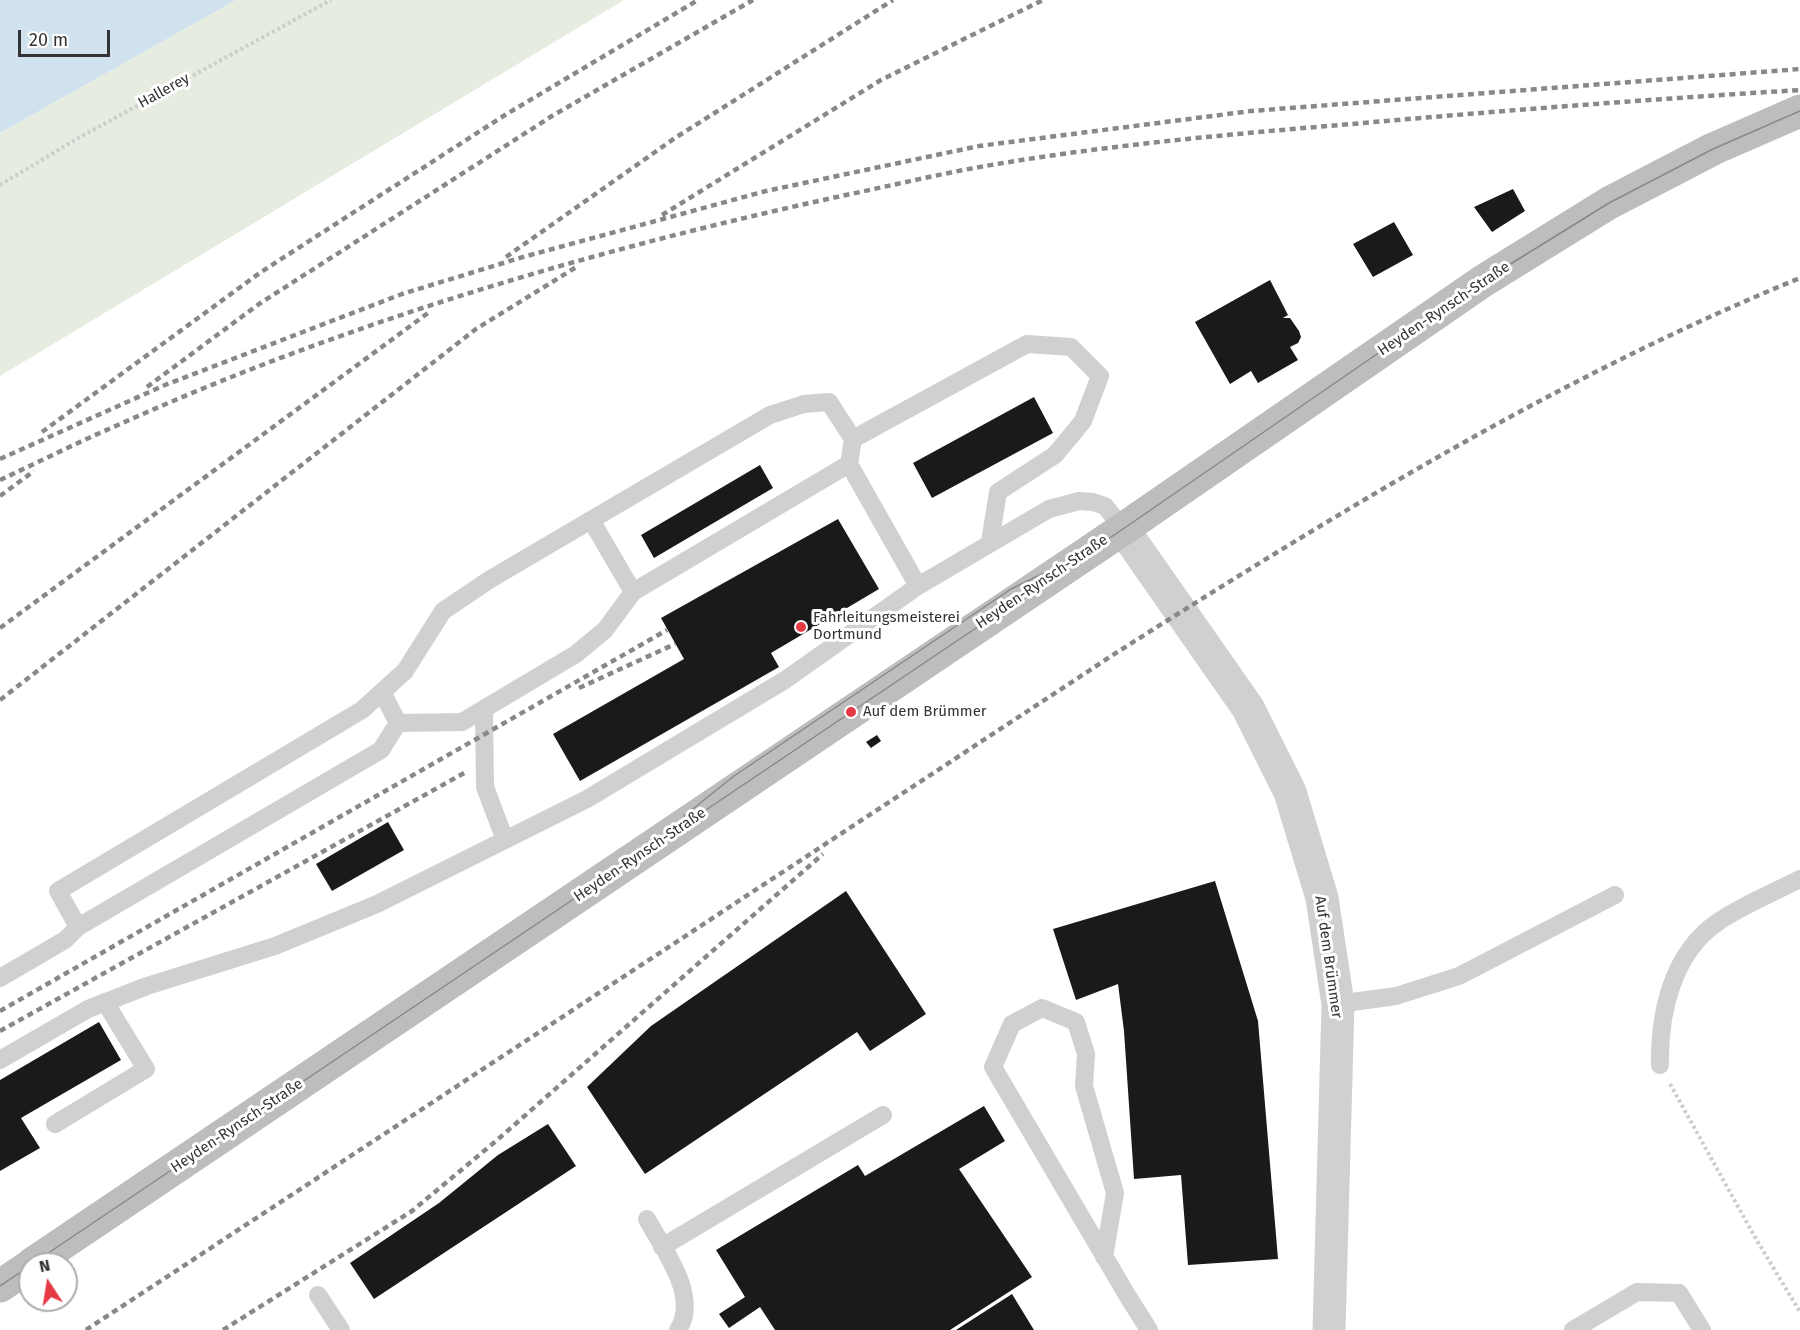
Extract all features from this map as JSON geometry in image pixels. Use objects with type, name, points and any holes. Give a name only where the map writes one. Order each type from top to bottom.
[{"type":"main road","name":"Heyden-Rynsch-Straße","points":[[50,1252],[1122,529],[1483,281],[1589,215],[1713,148],[1800,111]]},
{"type":"main road","name":"Heyden-Rynsch-Straße","points":[[0,1286],[18,1274]]},
{"type":"street","name":"Auf dem Brümmer","points":[[1122,529],[1248,708],[1290,792],[1322,898],[1338,1005],[1329,1330]]},
{"type":"lane","points":[[853,439],[1027,344],[1071,347],[1100,376],[1083,421],[1055,455],[998,492],[990,542]]},
{"type":"lane","points":[[78,927],[58,891],[362,710],[405,671],[424,637],[443,611],[489,580],[770,415],[804,404],[829,402],[853,439],[849,464],[918,586]]},
{"type":"lane","points":[[398,723],[462,723],[576,654],[605,630],[633,592],[849,464]]},
{"type":"lane","points":[[0,1060],[88,1009],[285,942],[377,904],[587,799],[785,680],[918,586],[1049,509],[1079,501],[1105,506],[1122,529]]},
{"type":"lane","points":[[591,520],[633,592]]},
{"type":"lane","points":[[382,692],[398,723]]},
{"type":"lane","points":[[484,709],[485,787],[505,840]]},
{"type":"lane","points":[[0,978],[65,940],[78,927],[381,750],[398,723]]},
{"type":"lane","points":[[1660,1065],[1659,1033],[1672,985],[1698,939],[1718,922],[1800,879]]},
{"type":"lane","points":[[1338,1005],[1396,996],[1459,975],[1615,895]]},
{"type":"lane","points":[[55,1124],[146,1069],[105,1002]]},
{"type":"lane","points":[[1104,1257],[1115,1193],[1084,1086],[1086,1054],[1076,1022],[1042,1008],[1012,1024],[993,1067],[1104,1257],[1149,1330]]},
{"type":"lane","points":[[662,1247],[883,1115]]},
{"type":"lane","points":[[647,1219],[678,1275],[686,1304],[678,1330]]},
{"type":"lane","points":[[1573,1330],[1637,1292],[1679,1293],[1702,1330]]},
{"type":"lane","points":[[318,1295],[341,1330]]},
{"type":"path","name":"Hallerey","points":[[0,185],[80,137],[331,0]]},
{"type":"path","points":[[1660,1065],[1756,1239],[1800,1312]]},
{"type":"shaded area","points":[[236,0],[624,0],[0,376],[0,133]]},
{"type":"water","points":[[0,0],[236,0],[0,133]]},
{"type":"building","points":[[1513,189],[1525,211],[1492,232],[1474,207]]},
{"type":"building","points":[[1394,222],[1413,255],[1373,277],[1353,244]]},
{"type":"building","points":[[1270,280],[1288,315],[1283,318],[1290,318],[1299,331],[1301,337],[1298,343],[1290,347],[1298,360],[1258,383],[1251,371],[1230,384],[1195,322]]},
{"type":"building","points":[[1034,397],[1053,433],[932,498],[913,463]]},
{"type":"building","points":[[760,465],[773,488],[654,558],[641,535]]},
{"type":"building","points":[[838,519],[879,589],[771,653],[779,667],[580,781],[553,734],[684,659],[661,618]]},
{"type":"building","points":[[877,735],[881,741],[871,748],[866,742]]},
{"type":"building","points":[[388,822],[404,850],[332,891],[316,864]]},
{"type":"building","points":[[1215,881],[1258,1021],[1278,1259],[1188,1265],[1181,1175],[1134,1179],[1124,1031],[1118,984],[1076,1000],[1053,929]]},
{"type":"building","points":[[846,891],[926,1014],[870,1051],[857,1032],[645,1174],[587,1087],[651,1026]]},
{"type":"building","points":[[99,1022],[121,1060],[21,1118],[40,1148],[0,1171],[0,1080]]},
{"type":"building","points":[[984,1106],[1005,1141],[959,1169],[1032,1277],[950,1330],[775,1330],[760,1307],[729,1328],[719,1314],[745,1297],[716,1250],[858,1165],[865,1176]]},
{"type":"building","points":[[548,1124],[576,1166],[374,1299],[350,1263],[439,1203],[498,1155]]},
{"type":"building","points":[[1012,1294],[1034,1330],[956,1330]]},
{"type":"tram line","points":[[50,1252],[1123,529],[1483,281],[1609,203],[1713,149],[1800,111]]},
{"type":"tram line","points":[[684,816],[734,776],[1011,589],[1044,573]]},
{"type":"tram line","points":[[0,1286],[18,1274]]},
{"type":"railway","points":[[42,432],[261,272],[505,115],[698,0]]},
{"type":"railway","points":[[147,387],[259,304],[552,116],[753,0]]},
{"type":"railway","points":[[506,257],[675,138],[893,0]]},
{"type":"railway","points":[[662,215],[881,80],[1043,0]]},
{"type":"railway","points":[[0,459],[165,385],[402,294],[523,257],[766,191],[979,146],[1251,111],[1800,69]]},
{"type":"railway","points":[[0,480],[206,387],[385,320],[476,291],[661,239],[910,181],[1070,153],[1265,131],[1527,109],[1800,90]]},
{"type":"railway","points":[[0,700],[476,329],[578,266]]},
{"type":"railway","points":[[86,1330],[1119,651],[1284,548],[1367,498],[1537,403],[1623,358],[1800,278]]},
{"type":"railway","points":[[0,628],[428,313]]},
{"type":"railway","points":[[0,496],[34,471]]},
{"type":"railway","points":[[0,1011],[667,630]]},
{"type":"railway","points":[[579,688],[675,644]]},
{"type":"railway","points":[[0,1031],[466,772]]},
{"type":"railway","points":[[223,1330],[412,1211],[496,1141],[823,854]]},
{"type":"place","name":"Fahrleitungsmeisterei Dortmund","points":[[801,627]]},
{"type":"place","name":"Auf dem Brümmer","points":[[851,712]]}]
